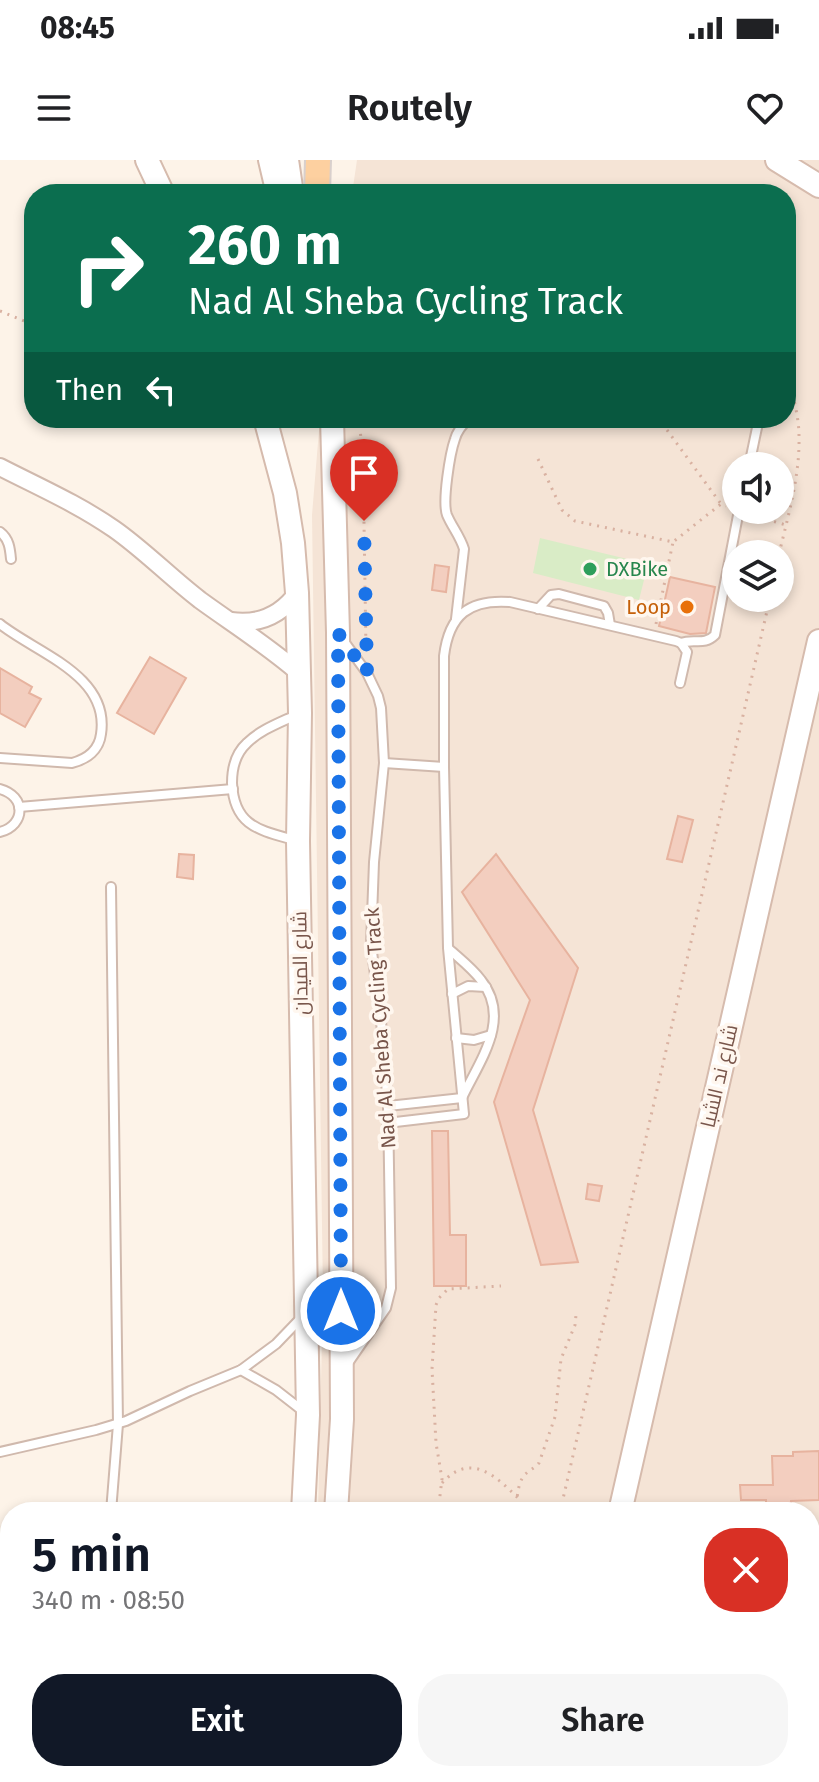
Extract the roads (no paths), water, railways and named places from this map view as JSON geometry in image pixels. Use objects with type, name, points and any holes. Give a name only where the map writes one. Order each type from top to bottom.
[{"type":"main road","points":[[317,184],[318,160]]},
{"type":"street","points":[[147,160],[158,184]]},
{"type":"street","points":[[270,160],[276,184]]},
{"type":"street","points":[[287,160],[291,184]]},
{"type":"street","points":[[777,160],[818,186]]},
{"type":"street","name":"شارع الميدان","points":[[268,428],[285,493],[297,593],[308,1415],[304,1502]]},
{"type":"street","name":"شارع الميدان","points":[[332,428],[338,633],[342,1419],[337,1502]]},
{"type":"street","points":[[0,467],[88,512],[299,673]]},
{"type":"street","points":[[230,621],[249,623],[268,618],[285,608],[297,593]]},
{"type":"street","name":"شارع ند الشبا","points":[[622,1502],[819,641]]},
{"type":"lane","points":[[387,1123],[464,1114],[448,948],[444,767],[445,643],[456,619],[464,549],[446,512],[445,499],[455,439],[461,428]]},
{"type":"lane","points":[[752,452],[757,428]]},
{"type":"lane","points":[[456,619],[479,604],[510,602],[681,643],[706,642],[715,635],[736,524]]},
{"type":"lane","points":[[0,532],[9,543],[11,559]]},
{"type":"lane","points":[[538,609],[551,595],[559,594],[604,606],[610,625]]},
{"type":"lane","points":[[0,624],[82,679],[95,699],[102,728],[97,747],[90,755],[72,763],[0,758]]},
{"type":"lane","name":"Nad Al Sheba Cycling Track","points":[[338,633],[367,673],[381,708],[384,763],[374,862],[371,944],[388,1106],[391,1288],[380,1317],[341,1373]]},
{"type":"lane","points":[[680,683],[687,657],[681,643]]},
{"type":"lane","points":[[298,841],[266,832],[245,820],[238,811],[233,789],[234,767],[242,748],[257,735],[300,713]]},
{"type":"lane","points":[[384,763],[444,767]]},
{"type":"lane","points":[[0,789],[11,794],[19,807],[17,822],[5,832],[0,832]]},
{"type":"lane","points":[[19,807],[233,789]]},
{"type":"lane","points":[[111,887],[118,1424],[112,1502]]},
{"type":"lane","points":[[448,948],[487,987],[495,1011],[491,1035],[462,1098]]},
{"type":"lane","points":[[452,994],[468,986],[487,987]]},
{"type":"lane","points":[[456,1038],[474,1040],[491,1035]]},
{"type":"lane","points":[[388,1106],[462,1098]]},
{"type":"lane","points":[[0,1452],[118,1424],[241,1370],[276,1344],[306,1311]]},
{"type":"lane","points":[[241,1370],[276,1390],[308,1415]]},
{"type":"place","name":"DXBike","points":[[590,569]]},
{"type":"place","name":"Loop","points":[[687,607]]}]
